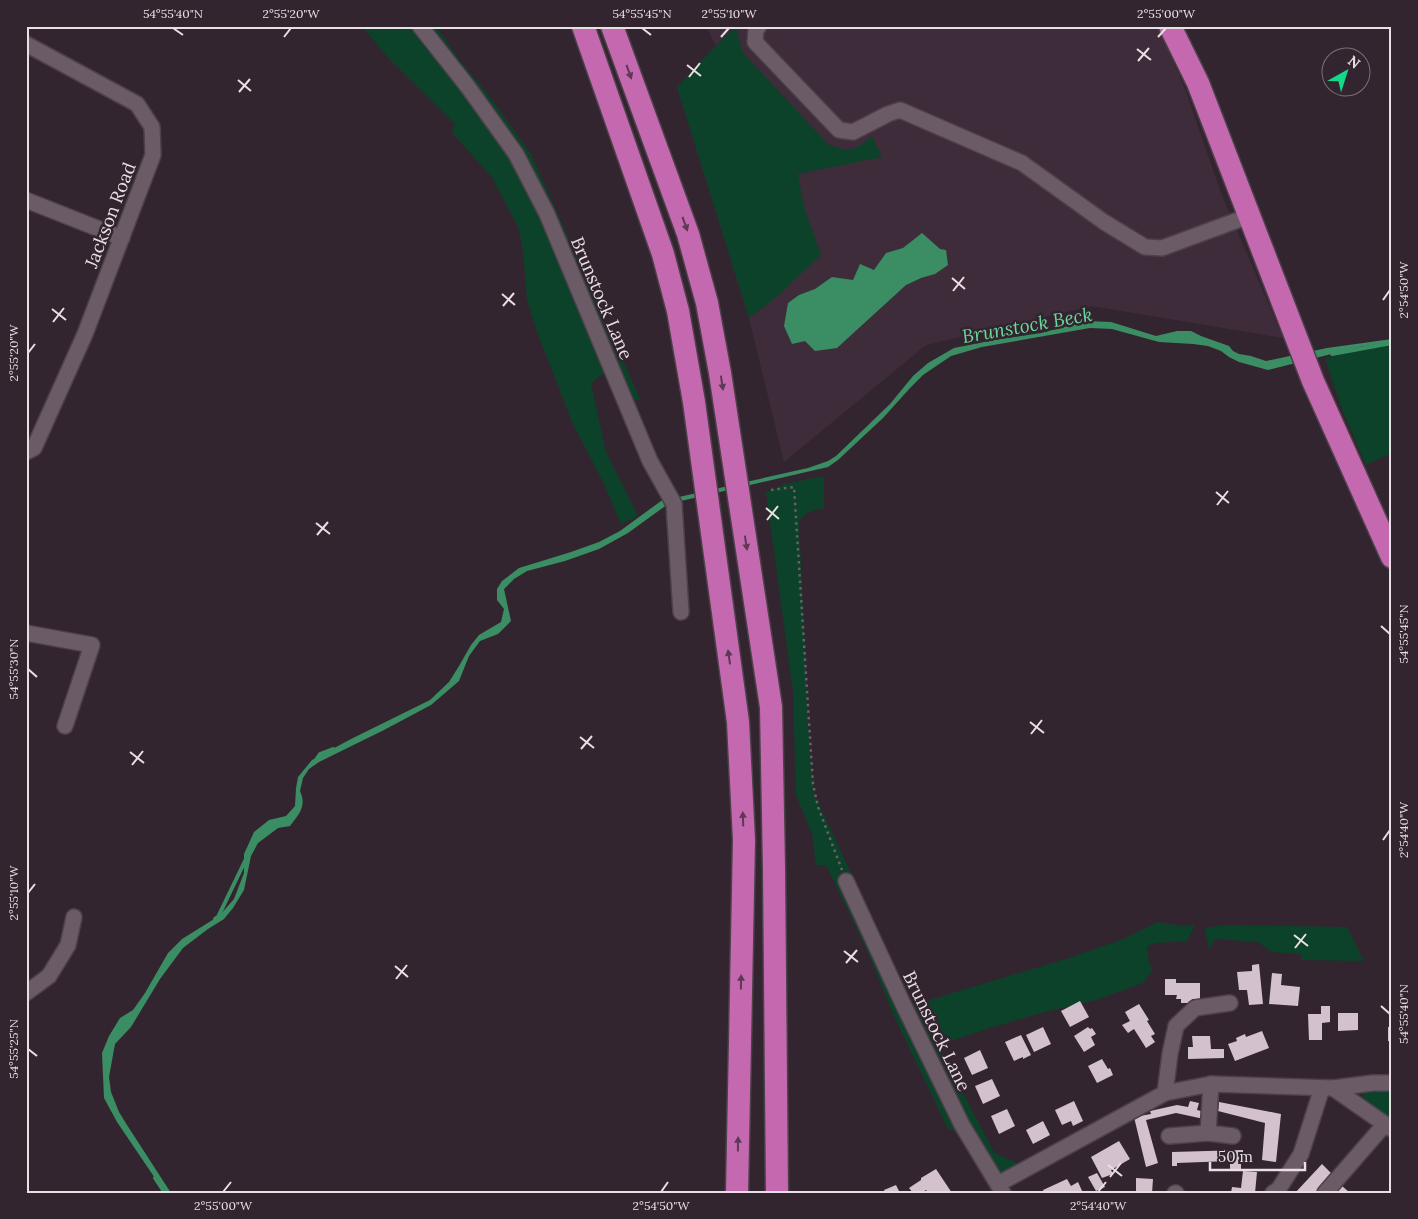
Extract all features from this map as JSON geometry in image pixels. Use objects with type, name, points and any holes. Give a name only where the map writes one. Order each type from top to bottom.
[{"type":"highway","points":[[583,26],[663,254],[678,311],[694,402],[738,722],[744,840],[737,1193]]},
{"type":"highway","points":[[612,26],[688,234],[708,303],[771,707],[777,1193]]},
{"type":"highway","points":[[1170,26],[1198,83],[1313,381],[1392,557]]},
{"type":"street","name":"Brunstock Lane","points":[[420,26],[468,87],[516,154],[547,214],[650,462],[674,504],[680,612]]},
{"type":"street","points":[[759,26],[756,30],[755,42],[839,130],[853,132],[900,110],[1022,163],[1104,222],[1145,247],[1162,248],[1249,216]]},
{"type":"street","name":"Jackson Road","points":[[26,44],[137,104],[152,127],[153,155],[86,334],[34,448],[26,452]]},
{"type":"street","points":[[26,200],[122,238]]},
{"type":"street","points":[[26,633],[92,645],[65,726]]},
{"type":"street","name":"Brunstock Lane","points":[[846,880],[902,1002],[962,1125],[1001,1188]]},
{"type":"street","points":[[26,993],[49,976],[68,944],[74,917]]},
{"type":"street","points":[[1165,1093],[1176,1026],[1195,1008],[1230,1003]]},
{"type":"street","points":[[1001,1188],[1165,1093],[1211,1084],[1328,1088],[1373,1082],[1392,1083]]},
{"type":"street","points":[[1208,1133],[1211,1084]]},
{"type":"street","points":[[1325,1193],[1388,1127],[1328,1088]]},
{"type":"street","points":[[1273,1193],[1278,1190],[1301,1154],[1328,1088]]},
{"type":"street","points":[[1169,1136],[1208,1133],[1233,1136]]},
{"type":"path","points":[[771,490],[794,487],[813,784],[818,807],[846,880]]},
{"type":"shaded area","points":[[362,26],[436,26],[531,154],[640,399],[625,404],[614,370],[599,376],[591,384],[606,452],[638,516],[621,524],[604,484],[572,422],[537,332],[527,300],[519,229],[492,177],[452,133],[455,124],[389,59]]},
{"type":"shaded area","points":[[706,26],[1158,26],[1185,89],[1221,193],[1283,338],[1092,306],[926,345],[784,462],[749,318],[677,87],[716,46]]},
{"type":"shaded area","points":[[735,26],[739,26],[737,32],[743,53],[828,144],[841,149],[852,149],[861,145],[872,136],[882,157],[798,174],[804,207],[821,255],[773,300],[749,318],[677,87]]},
{"type":"shaded area","points":[[922,233],[940,249],[946,250],[948,265],[935,274],[906,285],[837,348],[815,351],[805,341],[792,344],[784,326],[788,303],[799,295],[815,289],[832,277],[853,280],[860,264],[874,270],[886,253],[903,248]]},
{"type":"shaded area","name":"Brunstock Beck","points":[[1087,321],[1111,322],[1156,336],[1177,331],[1191,331],[1229,346],[1239,354],[1266,361],[1327,348],[1392,339],[1392,342],[1359,347],[1268,370],[1239,362],[1221,351],[1208,346],[1159,342],[1112,329],[1090,328],[982,347],[951,356],[923,375],[883,418],[828,467],[668,504],[628,533],[599,549],[565,561],[527,571],[514,579],[504,589],[511,621],[498,634],[480,641],[469,656],[459,681],[431,705],[319,762],[309,769],[303,778],[300,791],[303,801],[299,814],[290,826],[278,828],[258,843],[251,856],[244,890],[233,908],[224,919],[183,948],[160,979],[131,1027],[115,1044],[109,1077],[111,1092],[119,1112],[171,1193],[165,1193],[117,1122],[104,1098],[102,1053],[109,1036],[120,1018],[133,1010],[168,953],[182,939],[219,916],[234,899],[244,873],[244,854],[254,832],[269,820],[286,816],[295,806],[298,777],[312,760],[430,700],[449,682],[479,635],[501,622],[504,609],[497,600],[497,589],[502,581],[519,568],[599,542],[620,531],[661,501],[808,468],[828,461],[836,456],[890,404],[913,376],[928,363],[954,348],[1041,333]]},
{"type":"shaded area","points":[[1392,343],[1392,453],[1366,465],[1340,404],[1325,358]]},
{"type":"shaded area","points":[[824,476],[824,508],[807,514],[799,522],[809,740],[814,794],[913,1005],[1072,957],[1123,939],[1158,922],[1183,926],[1195,925],[1187,941],[1156,943],[1147,946],[1152,971],[1143,983],[1096,1000],[1041,1013],[987,1029],[951,1041],[941,1048],[994,1152],[1018,1163],[1017,1166],[1001,1175],[959,1132],[948,1129],[895,1018],[865,946],[826,865],[816,865],[812,834],[796,795],[793,692],[766,492],[785,484]]},
{"type":"shaded area","points":[[1223,925],[1347,927],[1364,961],[1301,960],[1301,954],[1272,952],[1258,942],[1215,939],[1209,950],[1205,928]]},
{"type":"shaded area","points":[[1364,1092],[1392,1092],[1392,1121],[1362,1098]]},
{"type":"building","points":[[1259,964],[1263,1004],[1249,1005],[1247,990],[1239,990],[1237,972],[1252,971],[1252,965]]},
{"type":"building","points":[[1272,973],[1282,974],[1281,985],[1300,987],[1298,1006],[1269,1004]]},
{"type":"building","points":[[1165,979],[1176,979],[1176,983],[1200,983],[1200,999],[1192,999],[1192,1003],[1181,1003],[1181,999],[1176,999],[1177,995],[1165,995]]},
{"type":"building","points":[[1080,1001],[1089,1017],[1070,1027],[1061,1011]]},
{"type":"building","points":[[1139,1004],[1155,1034],[1151,1036],[1155,1042],[1146,1048],[1134,1029],[1128,1033],[1122,1025],[1130,1021],[1125,1012]]},
{"type":"building","points":[[1321,1006],[1330,1006],[1330,1022],[1322,1023],[1322,1040],[1309,1040],[1308,1014],[1321,1014]]},
{"type":"building","points":[[1338,1013],[1358,1013],[1358,1030],[1338,1031]]},
{"type":"building","points":[[1043,1027],[1051,1044],[1034,1052],[1026,1035]]},
{"type":"building","points":[[1088,1027],[1092,1028],[1096,1034],[1091,1037],[1095,1045],[1084,1052],[1074,1036]]},
{"type":"building","points":[[1388,1027],[1392,1027],[1392,1042],[1388,1041]]},
{"type":"building","points":[[1262,1031],[1269,1048],[1235,1061],[1228,1044],[1237,1041],[1236,1038],[1245,1034],[1246,1037]]},
{"type":"building","points":[[1021,1035],[1031,1055],[1014,1061],[1005,1042]]},
{"type":"building","points":[[1192,1036],[1210,1036],[1211,1049],[1224,1049],[1224,1058],[1188,1059],[1188,1047],[1193,1047]]},
{"type":"building","points":[[980,1050],[988,1068],[972,1075],[964,1058]]},
{"type":"building","points":[[1102,1059],[1113,1075],[1097,1083],[1088,1066]]},
{"type":"building","points":[[992,1079],[1000,1096],[983,1104],[975,1086]]},
{"type":"building","points":[[1074,1101],[1083,1121],[1073,1126],[1071,1121],[1062,1125],[1055,1110]]},
{"type":"building","points":[[1190,1101],[1199,1103],[1197,1110],[1205,1112],[1204,1119],[1176,1113],[1146,1120],[1158,1163],[1146,1167],[1134,1117],[1151,1114],[1150,1111],[1177,1105],[1188,1107]]},
{"type":"building","points":[[1219,1102],[1281,1114],[1276,1162],[1262,1160],[1265,1123],[1218,1111]]},
{"type":"building","points":[[1007,1109],[1015,1126],[999,1134],[991,1116]]},
{"type":"building","points":[[1043,1121],[1050,1135],[1033,1144],[1026,1130]]},
{"type":"building","points":[[1119,1141],[1130,1159],[1111,1170],[1113,1174],[1102,1178],[1091,1157]]},
{"type":"building","points":[[1243,1150],[1241,1169],[1230,1169],[1230,1161],[1177,1163],[1177,1166],[1172,1166],[1172,1152]]},
{"type":"building","points":[[1322,1164],[1334,1176],[1320,1193],[1295,1193]]},
{"type":"building","points":[[936,1169],[952,1193],[928,1193],[926,1190],[921,1193],[913,1193],[909,1188]]},
{"type":"building","points":[[1243,1171],[1257,1172],[1255,1193],[1231,1193],[1232,1187],[1241,1188]]},
{"type":"building","points":[[1097,1173],[1105,1187],[1096,1191],[1088,1177]]},
{"type":"building","points":[[1136,1178],[1153,1179],[1152,1193],[1136,1193]]},
{"type":"building","points":[[1067,1179],[1071,1186],[1078,1182],[1083,1193],[1044,1193],[1043,1190]]},
{"type":"building","points":[[896,1185],[900,1193],[885,1193],[884,1190]]},
{"type":"building","points":[[1341,1185],[1350,1193],[1334,1193]]},
{"type":"waterway","name":"Brunstock Beck","points":[[1332,354],[1392,343]]},
{"type":"waterway","name":"Brunstock Beck","points":[[316,760],[320,754],[333,749]]},
{"type":"waterway","name":"Brunstock Beck","points":[[215,919],[218,917],[246,859]]},
{"type":"waterway","name":"Brunstock Beck","points":[[155,1178],[165,1193]]}]
